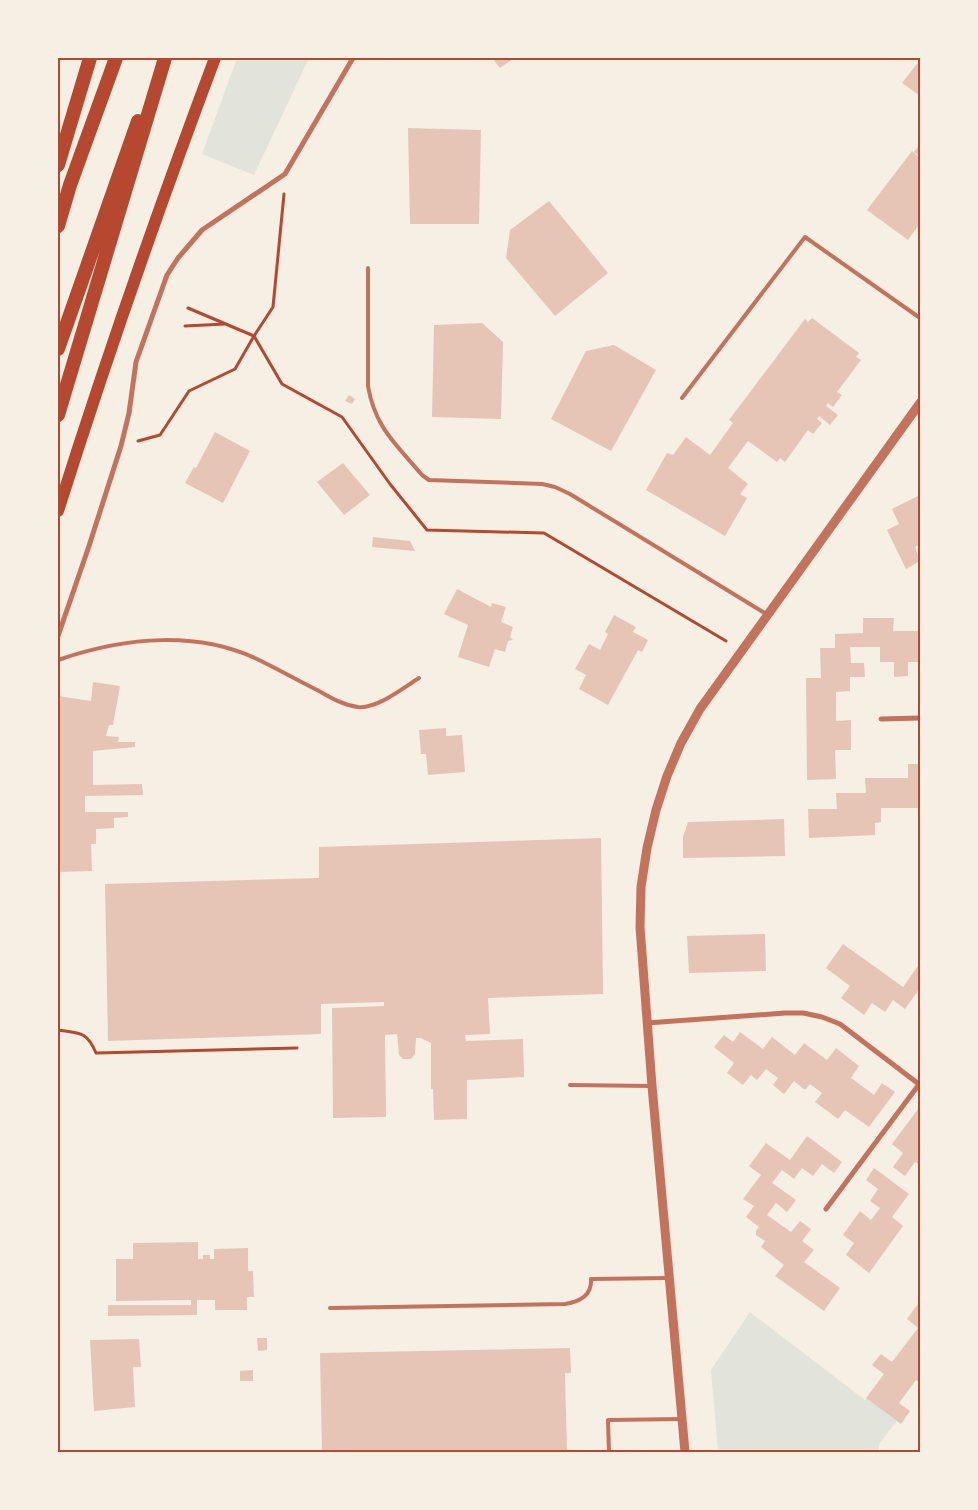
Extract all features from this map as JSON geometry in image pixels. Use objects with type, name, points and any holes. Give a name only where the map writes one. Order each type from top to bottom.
[{"type":"highway","points":[[58,165],[90,58]]},
{"type":"highway","points":[[58,226],[70,185],[116,58]]},
{"type":"highway","points":[[58,349],[160,58]]},
{"type":"highway","points":[[58,415],[165,58]]},
{"type":"main road","points":[[58,511],[120,323],[215,58]]},
{"type":"street","points":[[58,636],[121,446],[129,413],[136,362],[167,275],[178,258],[202,230],[285,174],[353,58]]},
{"type":"street","points":[[685,1452],[652,1086],[640,927],[641,887],[645,858],[656,810],[667,776],[681,743],[700,709],[920,403]]},
{"type":"street","points":[[881,719],[920,718]]},
{"type":"street","points":[[648,1023],[785,1013],[803,1013],[822,1017],[840,1024],[920,1084],[826,1209]]},
{"type":"lane","points":[[682,398],[805,237],[920,318]]},
{"type":"lane","points":[[368,268],[368,386],[371,403],[384,430],[422,475],[429,480],[528,482],[556,487],[768,615]]},
{"type":"lane","points":[[58,660],[78,653],[141,642],[171,640],[202,642],[233,648],[336,701],[359,707],[376,704],[419,678]]},
{"type":"lane","points":[[570,1085],[652,1086]]},
{"type":"lane","points":[[330,1308],[565,1304],[584,1298],[591,1286],[591,1279],[669,1278]]},
{"type":"lane","points":[[608,1452],[608,1420],[682,1419]]},
{"type":"path","points":[[121,446],[160,435],[189,391],[235,369],[273,307],[285,174]]},
{"type":"path","points":[[188,308],[254,336],[282,384],[342,417],[390,484],[427,530],[544,533],[742,651]]},
{"type":"path","points":[[185,326],[226,324]]},
{"type":"path","points":[[58,1030],[82,1034],[91,1042],[96,1053],[297,1048]]},
{"type":"shaded area","points":[[237,58],[309,58],[254,175],[202,154]]},
{"type":"shaded area","points":[[750,1312],[865,1400],[867,1398],[897,1421],[879,1444],[879,1452],[718,1452],[711,1370]]},
{"type":"building","points":[[492,58],[514,58],[500,68]]},
{"type":"building","points":[[920,60],[920,96],[902,83]]},
{"type":"building","points":[[408,128],[481,130],[479,224],[410,224]]},
{"type":"building","points":[[920,144],[920,157],[914,152]]},
{"type":"building","points":[[912,151],[920,158],[920,223],[908,240],[867,210]]},
{"type":"building","points":[[549,201],[608,273],[555,316],[506,258],[510,230]]},
{"type":"building","points":[[812,318],[859,353],[856,357],[861,360],[837,392],[842,395],[833,407],[828,403],[826,406],[838,415],[830,425],[819,416],[817,419],[822,423],[813,434],[808,430],[785,462],[780,458],[777,462],[748,441],[728,468],[748,484],[740,494],[747,498],[725,536],[646,490],[667,453],[673,455],[686,437],[710,455],[733,423],[729,420],[805,319],[808,322]]},
{"type":"building","points":[[482,323],[503,342],[501,419],[432,417],[434,325]]},
{"type":"building","points":[[614,345],[656,370],[611,451],[551,419],[586,351]]},
{"type":"building","points":[[349,395],[355,399],[352,404],[345,401]]},
{"type":"building","points":[[215,432],[250,451],[223,503],[185,483],[194,467],[196,468]]},
{"type":"building","points":[[343,463],[370,495],[344,515],[317,482]]},
{"type":"building","points":[[920,495],[920,544],[915,547],[920,561],[906,569],[887,530],[899,524],[892,509]]},
{"type":"building","points":[[373,537],[410,541],[415,551],[372,547]]},
{"type":"building","points":[[457,589],[491,607],[492,603],[506,607],[501,622],[513,627],[510,637],[513,640],[508,641],[505,652],[495,649],[489,667],[458,657],[468,625],[444,614]]},
{"type":"building","points":[[614,615],[636,627],[633,632],[648,640],[642,652],[638,650],[608,705],[579,689],[586,675],[575,669],[589,644],[600,650],[608,634],[605,632]]},
{"type":"building","points":[[863,618],[894,618],[893,631],[920,631],[920,662],[908,662],[908,676],[894,677],[894,662],[880,662],[880,647],[850,647],[851,663],[864,663],[865,677],[850,677],[850,691],[836,692],[836,721],[851,720],[851,750],[835,750],[836,779],[807,780],[806,678],[821,678],[820,648],[835,648],[835,634],[863,633]]},
{"type":"building","points":[[93,682],[120,686],[113,725],[109,725],[106,736],[119,737],[118,742],[135,742],[135,747],[93,751],[93,785],[142,784],[143,795],[85,796],[85,812],[128,812],[128,817],[114,818],[114,828],[96,829],[96,844],[91,844],[92,871],[58,872],[58,696],[91,701]]},
{"type":"building","points":[[446,728],[446,736],[462,735],[465,772],[428,775],[426,754],[421,754],[419,730]]},
{"type":"building","points":[[908,764],[920,764],[920,808],[881,808],[881,822],[875,823],[875,835],[809,838],[808,809],[837,809],[836,793],[866,793],[865,778],[908,778]]},
{"type":"building","points":[[784,819],[785,856],[683,858],[683,837],[688,822]]},
{"type":"building","points":[[601,838],[603,994],[488,998],[490,1034],[465,1035],[466,1041],[523,1039],[524,1077],[467,1080],[467,1119],[434,1120],[433,1089],[431,1089],[431,1043],[421,1038],[416,1038],[415,1054],[411,1059],[403,1059],[399,1055],[397,1034],[385,1035],[386,1117],[333,1118],[332,1008],[384,1006],[384,1002],[321,1004],[321,1034],[108,1041],[105,884],[319,878],[319,847]]},
{"type":"building","points":[[765,934],[766,971],[689,973],[687,936]]},
{"type":"building","points":[[843,944],[903,987],[920,963],[920,988],[905,1009],[893,1000],[885,1012],[872,1003],[864,1015],[841,998],[850,986],[826,968]]},
{"type":"building","points":[[740,1032],[763,1049],[772,1037],[795,1055],[804,1043],[827,1060],[836,1048],[859,1066],[851,1078],[874,1095],[882,1083],[895,1092],[869,1127],[845,1110],[838,1119],[815,1102],[822,1093],[810,1084],[805,1090],[794,1081],[784,1094],[773,1085],[778,1078],[766,1069],[757,1080],[751,1075],[743,1085],[727,1073],[734,1063],[714,1047],[724,1035],[733,1042]]},
{"type":"building","points":[[918,1109],[920,1111],[920,1165],[915,1162],[905,1176],[893,1167],[903,1153],[892,1144]]},
{"type":"building","points":[[807,1136],[842,1162],[834,1173],[822,1164],[813,1176],[802,1168],[794,1179],[782,1170],[772,1183],[796,1200],[787,1212],[776,1203],[767,1215],[791,1232],[800,1221],[811,1229],[802,1241],[814,1250],[804,1262],[840,1288],[824,1311],[775,1276],[784,1265],[761,1247],[765,1241],[756,1235],[759,1227],[746,1217],[754,1206],[743,1199],[761,1175],[749,1166],[766,1143],[790,1160]]},
{"type":"building","points":[[874,1168],[909,1194],[892,1217],[903,1226],[869,1273],[846,1255],[854,1243],[843,1235],[860,1211],[871,1220],[880,1208],[870,1201],[878,1189],[866,1180]]},
{"type":"building","points":[[198,1242],[198,1259],[203,1259],[203,1255],[210,1255],[210,1259],[214,1259],[214,1249],[248,1248],[248,1271],[253,1271],[254,1297],[247,1297],[247,1310],[215,1310],[215,1300],[197,1300],[197,1315],[108,1316],[108,1305],[191,1305],[191,1300],[116,1301],[116,1259],[133,1259],[133,1243]]},
{"type":"building","points":[[920,1301],[920,1383],[916,1380],[899,1403],[910,1411],[901,1424],[866,1398],[884,1374],[872,1365],[881,1354],[892,1362],[918,1328],[907,1319]]},
{"type":"building","points":[[257,1338],[267,1338],[267,1350],[258,1351]]},
{"type":"building","points":[[139,1339],[141,1367],[133,1367],[135,1407],[94,1411],[90,1340]]},
{"type":"building","points":[[570,1348],[571,1373],[565,1373],[567,1452],[322,1452],[320,1353]]},
{"type":"building","points":[[253,1370],[253,1381],[240,1381],[240,1371]]}]
